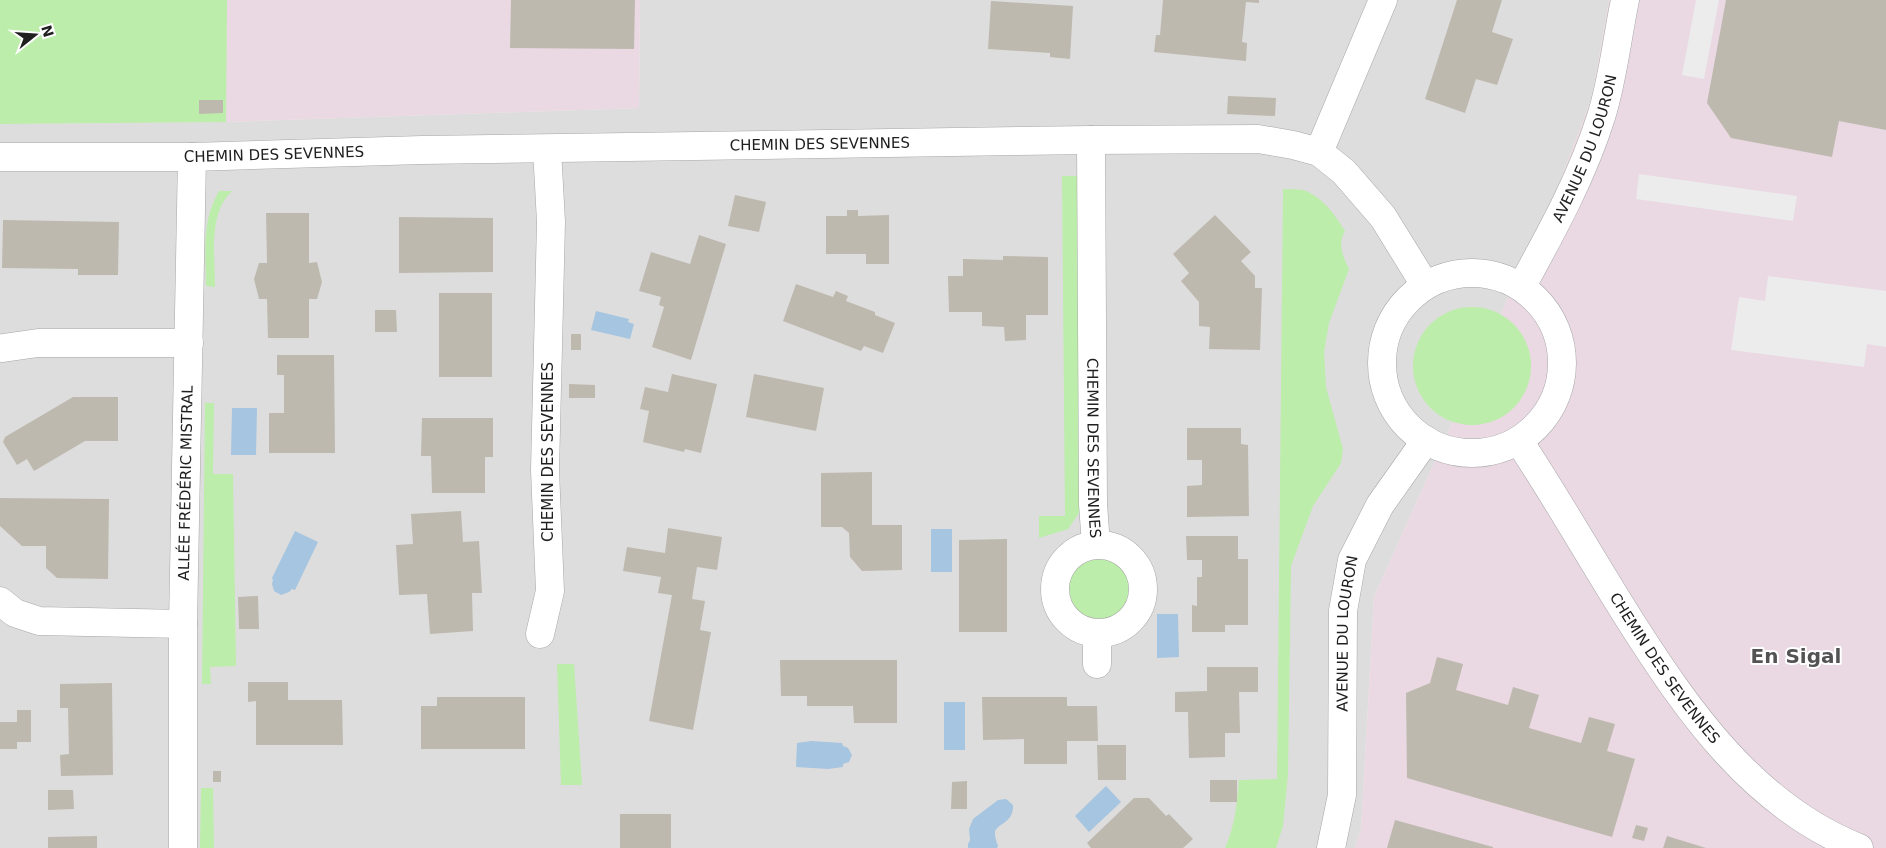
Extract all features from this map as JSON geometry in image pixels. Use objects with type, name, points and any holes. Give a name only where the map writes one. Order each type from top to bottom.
[{"type":"street","points":[[1319,152],[1383,0]]},
{"type":"street","name":"AVENUE DU LOURON","points":[[1522,286],[1561,215],[1591,148],[1602,114],[1625,0]]},
{"type":"street","name":"CHEMIN DES SEVENNES","points":[[0,157],[192,157],[422,150],[1258,139],[1319,152],[1344,172],[1382,217],[1425,285]]},
{"type":"street","name":"CHEMIN DES SEVENNES","points":[[1091,140],[1093,504],[1096,545]]},
{"type":"street","name":"CHEMIN DES SEVENNES","points":[[540,634],[550,591],[545,470],[551,222],[547,149]]},
{"type":"street","name":"ALLÉE FRÉDÉRIC MISTRAL","points":[[182,848],[183,624],[192,157]]},
{"type":"street","points":[[1474,272],[1499,276],[1522,286],[1539,301],[1560,337],[1564,357],[1562,377],[1558,393],[1550,409],[1530,433],[1519,440],[1489,452],[1472,454],[1440,448],[1413,431],[1394,407],[1385,385],[1382,362],[1383,347],[1394,318],[1402,305],[1425,285],[1449,275],[1474,272]]},
{"type":"street","points":[[3,348],[38,343],[189,343]]},
{"type":"street","name":"AVENUE DU LOURON","points":[[1331,848],[1342,795],[1343,611],[1352,560],[1380,504],[1426,440]]},
{"type":"street","name":"CHEMIN DES SEVENNES","points":[[1519,440],[1646,646],[1696,717],[1758,785],[1783,806],[1825,833],[1859,848]]},
{"type":"street","name":"CHEMIN DES SEVENNES","points":[[1096,545],[1111,546],[1124,552],[1135,563],[1142,576],[1144,590],[1141,604],[1134,617],[1124,627],[1110,633],[1097,634],[1081,630],[1069,622],[1060,610],[1056,596],[1056,581],[1065,562],[1082,548],[1096,545]]},
{"type":"street","points":[[0,601],[15,613],[39,621],[183,624]]},
{"type":"street","points":[[1097,634],[1097,664]]},
{"type":"shaded area","points":[[0,0],[640,0],[639,108],[226,122],[0,124]]},
{"type":"shaded area","points":[[640,0],[1609,0],[1592,97],[1557,189],[1374,597],[1361,829],[1355,848],[0,848],[0,124],[226,122],[639,108]]},
{"type":"shaded area","points":[[1609,0],[1886,0],[1886,848],[1355,848],[1361,829],[1374,597],[1557,189],[1592,97]]},
{"type":"shaded area","points":[[1696,0],[1719,0],[1704,79],[1682,75]]},
{"type":"shaded area","points":[[1639,174],[1797,196],[1793,221],[1636,199]]},
{"type":"shaded area","points":[[1768,276],[1886,291],[1886,347],[1867,344],[1864,367],[1731,350],[1739,297],[1765,301]]},
{"type":"green space","points":[[0,0],[227,0],[226,122],[0,124]]},
{"type":"green space","points":[[1062,176],[1079,176],[1079,513],[1068,529],[1039,538],[1039,516],[1065,516]]},
{"type":"green space","points":[[1283,189],[1303,190],[1322,201],[1345,231],[1341,246],[1349,269],[1329,323],[1324,352],[1326,387],[1343,449],[1341,463],[1313,506],[1291,566],[1288,774],[1283,826],[1276,848],[1225,848],[1233,823],[1239,780],[1277,779]]},
{"type":"green space","points":[[219,191],[232,191],[224,200],[216,223],[214,249],[215,287],[206,286],[205,249],[209,214]]},
{"type":"green space","points":[[1472,307],[1483,308],[1505,317],[1521,333],[1530,355],[1530,377],[1521,399],[1505,415],[1483,424],[1472,425],[1461,424],[1439,415],[1423,399],[1414,377],[1413,366],[1414,355],[1423,333],[1439,317],[1461,308]]},
{"type":"green space","points":[[205,403],[214,403],[213,474],[233,474],[236,666],[210,667],[211,684],[202,684]]},
{"type":"green space","points":[[1100,557],[1118,563],[1126,571],[1132,589],[1126,607],[1118,615],[1100,621],[1082,615],[1074,607],[1068,589],[1074,571],[1082,563]]},
{"type":"green space","points":[[557,664],[574,664],[582,785],[561,785]]},
{"type":"green space","points":[[201,788],[213,788],[214,848],[200,848]]},
{"type":"water","points":[[596,311],[629,319],[628,322],[634,324],[630,339],[591,330]]},
{"type":"water","points":[[232,408],[257,408],[256,455],[231,455]]},
{"type":"water","points":[[931,529],[952,529],[952,572],[931,572]]},
{"type":"water","points":[[295,531],[318,542],[295,590],[292,589],[281,595],[274,591],[272,578]]},
{"type":"water","points":[[1157,614],[1178,614],[1179,657],[1157,658]]},
{"type":"water","points":[[944,702],[965,702],[965,750],[944,750]]},
{"type":"water","points":[[811,741],[842,743],[852,755],[849,762],[843,764],[843,767],[828,769],[796,767],[797,743]]},
{"type":"water","points":[[1106,786],[1121,802],[1089,832],[1075,816]]},
{"type":"water","points":[[1006,799],[1013,805],[1012,812],[1007,820],[996,830],[997,848],[968,848],[970,840],[969,829],[973,819],[998,800]]},
{"type":"building","points":[[511,0],[635,0],[634,49],[510,48]]},
{"type":"building","points":[[1163,0],[1259,0],[1259,3],[1246,2],[1242,42],[1247,43],[1246,61],[1154,52],[1156,35],[1160,35]]},
{"type":"building","points":[[1457,0],[1502,0],[1492,32],[1513,39],[1497,85],[1476,79],[1465,113],[1425,99]]},
{"type":"building","points":[[1726,0],[1886,0],[1886,130],[1839,121],[1832,157],[1731,138],[1707,103]]},
{"type":"building","points":[[991,1],[1073,6],[1070,59],[1050,57],[1050,53],[988,49]]},
{"type":"building","points":[[1228,96],[1276,98],[1275,116],[1227,114]]},
{"type":"building","points":[[199,100],[223,100],[223,113],[199,114]]},
{"type":"building","points":[[735,195],[766,202],[759,232],[728,226]]},
{"type":"building","points":[[847,210],[858,210],[858,216],[889,215],[889,264],[866,264],[866,254],[826,254],[826,216],[847,216]]},
{"type":"building","points":[[266,213],[309,213],[309,263],[317,262],[322,282],[317,299],[309,299],[309,338],[268,338],[267,299],[259,299],[254,279],[259,263],[267,263]]},
{"type":"building","points":[[1215,215],[1251,252],[1241,261],[1255,276],[1255,288],[1262,288],[1260,350],[1209,349],[1210,327],[1199,326],[1199,302],[1181,281],[1189,273],[1173,254]]},
{"type":"building","points":[[399,217],[493,218],[493,272],[399,273]]},
{"type":"building","points":[[3,220],[119,222],[118,275],[78,275],[78,269],[2,268]]},
{"type":"building","points":[[699,235],[726,244],[691,360],[652,347],[664,307],[659,305],[661,297],[639,291],[651,252],[690,264]]},
{"type":"building","points":[[1003,256],[1048,257],[1048,315],[1026,315],[1026,340],[1005,341],[1004,327],[982,326],[982,312],[949,312],[948,276],[963,276],[963,259],[1003,260]]},
{"type":"building","points":[[796,284],[833,297],[836,291],[848,296],[846,301],[875,312],[875,315],[895,323],[883,353],[864,346],[861,351],[783,321]]},
{"type":"building","points":[[439,293],[492,293],[492,377],[439,377]]},
{"type":"building","points":[[375,310],[396,310],[397,332],[375,332]]},
{"type":"building","points":[[571,334],[581,334],[581,350],[571,350]]},
{"type":"building","points":[[277,355],[334,355],[335,453],[269,453],[269,413],[284,413],[284,375],[277,375]]},
{"type":"building","points":[[672,374],[717,384],[701,453],[685,449],[684,452],[643,442],[649,411],[640,409],[645,387],[668,392]]},
{"type":"building","points":[[754,374],[824,388],[816,431],[746,417]]},
{"type":"building","points":[[569,384],[595,385],[595,398],[569,398]]},
{"type":"building","points":[[73,397],[118,397],[118,441],[85,441],[34,471],[27,459],[17,465],[3,442],[5,437]]},
{"type":"building","points":[[422,418],[493,418],[493,457],[485,457],[485,493],[432,493],[431,456],[421,456]]},
{"type":"building","points":[[1187,428],[1241,428],[1241,444],[1248,445],[1249,516],[1187,517],[1187,486],[1202,485],[1202,460],[1187,460]]},
{"type":"building","points":[[872,472],[872,525],[902,525],[902,570],[862,571],[850,557],[849,533],[842,527],[821,527],[821,473]]},
{"type":"building","points":[[0,498],[109,499],[108,579],[57,578],[46,568],[46,546],[22,546],[0,526]]},
{"type":"building","points":[[461,511],[463,542],[479,541],[482,593],[472,593],[473,631],[430,634],[427,594],[399,595],[396,545],[413,544],[411,514]]},
{"type":"building","points":[[668,528],[722,537],[717,570],[697,567],[692,599],[705,601],[700,630],[711,632],[693,730],[649,721],[672,595],[658,593],[661,577],[623,571],[627,547],[665,553]]},
{"type":"building","points":[[1186,536],[1238,536],[1238,559],[1248,559],[1248,625],[1225,625],[1225,632],[1192,632],[1192,605],[1197,606],[1197,577],[1202,577],[1202,560],[1187,560]]},
{"type":"building","points":[[1007,539],[1007,632],[959,632],[959,540]]},
{"type":"building","points":[[258,596],[259,629],[239,629],[238,597]]},
{"type":"building","points":[[1437,657],[1463,664],[1456,690],[1508,705],[1513,687],[1539,695],[1529,728],[1581,743],[1589,717],[1615,724],[1607,751],[1635,759],[1612,837],[1407,778],[1406,693],[1430,683]]},
{"type":"building","points":[[780,660],[897,660],[897,723],[854,723],[853,706],[807,706],[807,696],[781,696]]},
{"type":"building","points":[[1207,667],[1258,667],[1258,692],[1239,692],[1240,733],[1225,733],[1225,757],[1189,758],[1188,712],[1175,712],[1175,692],[1207,691]]},
{"type":"building","points":[[248,682],[288,682],[288,700],[342,700],[343,745],[256,745],[256,701],[248,702]]},
{"type":"building","points":[[112,683],[113,775],[61,776],[60,755],[69,754],[68,708],[60,708],[60,684]]},
{"type":"building","points":[[437,697],[525,697],[525,749],[421,749],[421,706],[437,706]]},
{"type":"building","points":[[982,697],[1067,697],[1067,706],[1097,706],[1098,741],[1067,741],[1067,764],[1024,764],[1024,739],[983,740]]},
{"type":"building","points":[[17,710],[31,710],[31,742],[17,742],[17,749],[0,749],[0,722],[17,722]]},
{"type":"building","points":[[1097,745],[1126,745],[1126,780],[1098,780]]},
{"type":"building","points":[[213,771],[221,771],[221,782],[213,782]]},
{"type":"building","points":[[1210,780],[1237,780],[1237,802],[1210,802]]},
{"type":"building","points":[[967,781],[967,809],[951,809],[952,782]]},
{"type":"building","points":[[48,790],[73,790],[74,809],[48,810]]},
{"type":"building","points":[[1134,798],[1149,798],[1166,816],[1169,814],[1193,839],[1183,848],[1091,848],[1087,843]]},
{"type":"building","points":[[620,814],[671,814],[671,848],[620,848]]},
{"type":"building","points":[[1395,820],[1493,847],[1493,848],[1387,848]]},
{"type":"building","points":[[1636,825],[1648,828],[1644,841],[1632,838]]},
{"type":"building","points":[[97,836],[97,848],[48,848],[48,837]]},
{"type":"building","points":[[1667,836],[1706,848],[1663,848]]},
{"type":"district","name":"En Sigal","points":[[1796,656]]}]
